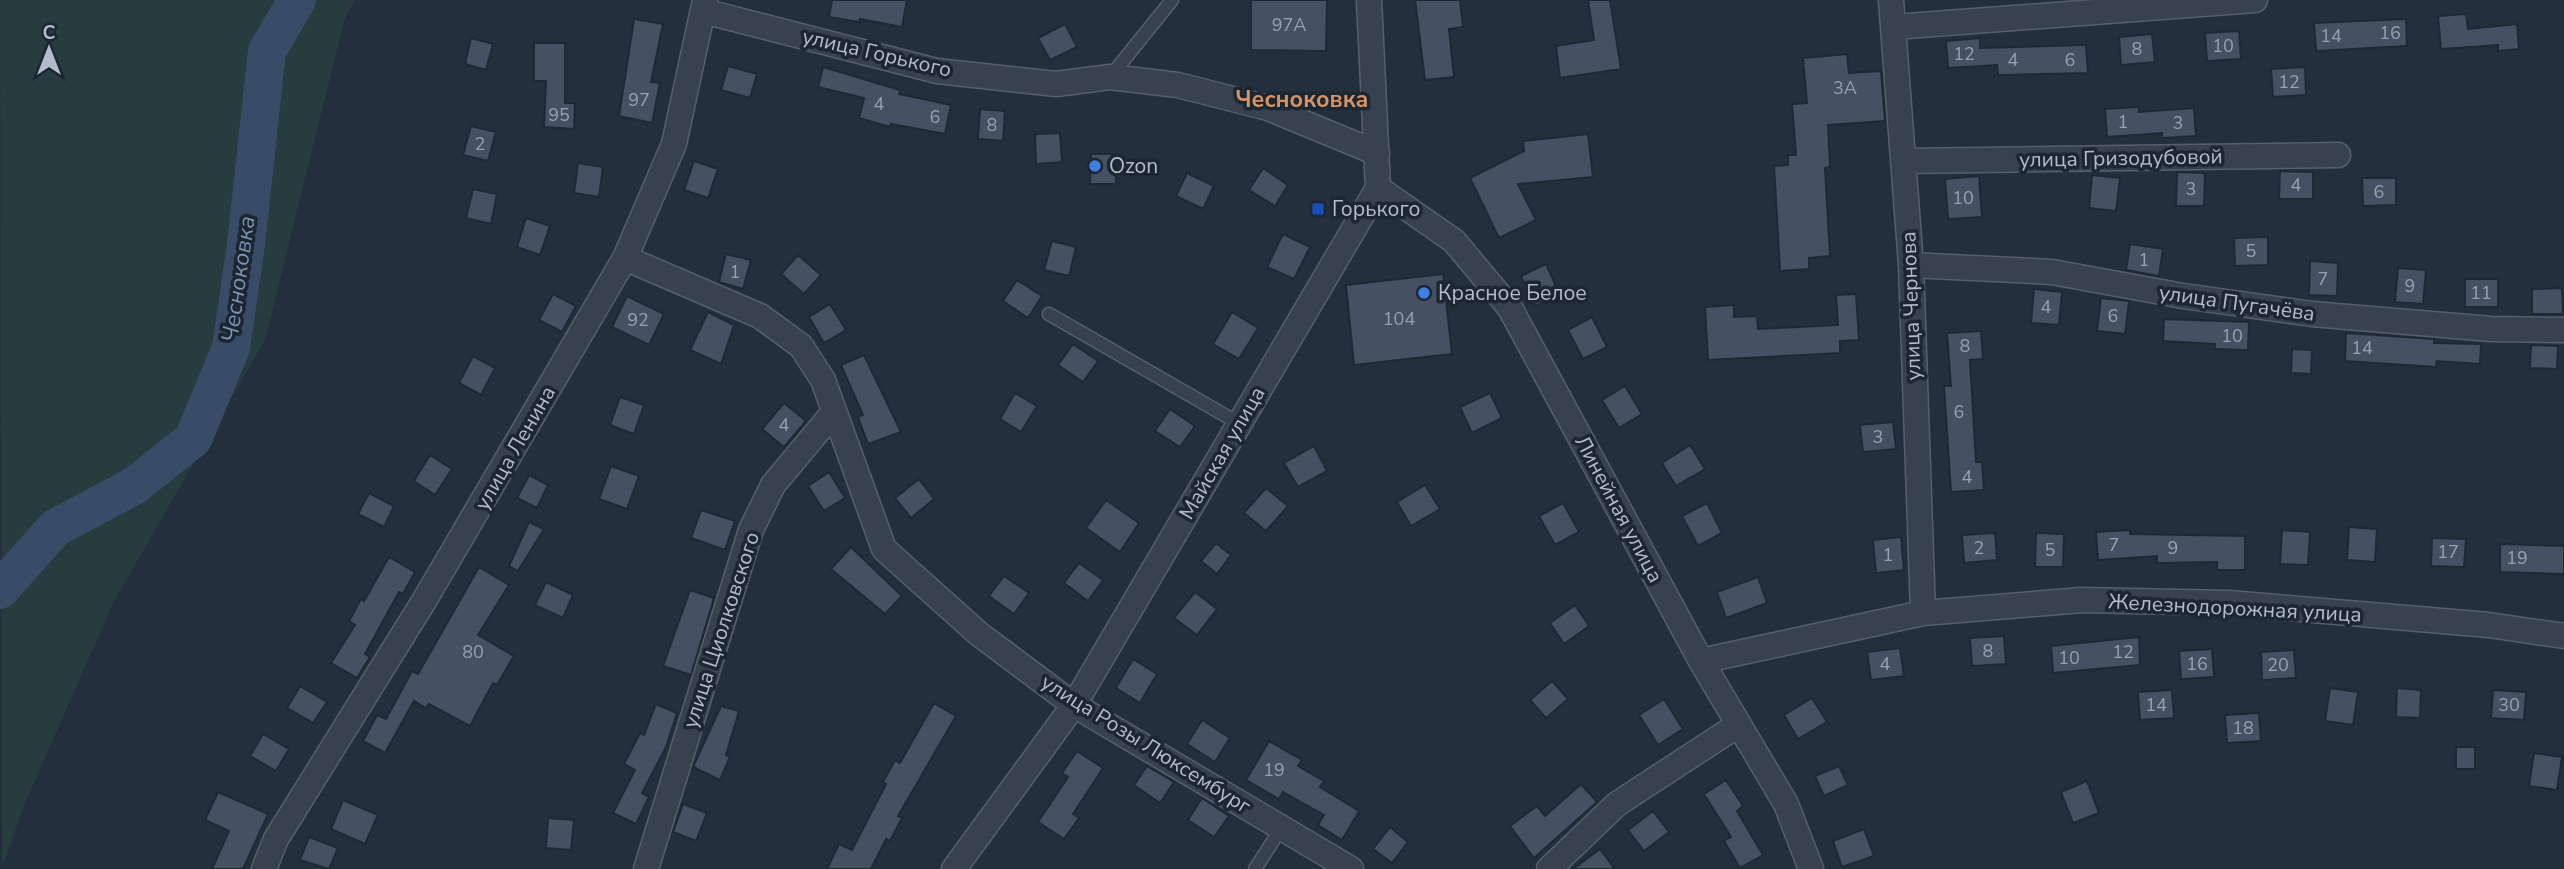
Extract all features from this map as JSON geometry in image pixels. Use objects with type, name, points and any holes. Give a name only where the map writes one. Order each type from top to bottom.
[{"type":"street","points":[[1369,0],[1378,188]]},
{"type":"street","name":"улица Чернова","points":[[1891,0],[1910,265],[1923,613]]},
{"type":"street","points":[[1894,27],[2178,3],[2255,0]]},
{"type":"street","name":"улица Горького","points":[[704,6],[937,71],[1056,84],[1110,77],[1178,85],[1268,107],[1377,153]]},
{"type":"street","name":"улица Ленина","points":[[264,869],[276,839],[424,601],[625,258],[674,144],[704,6]]},
{"type":"street","name":"улица Гризодубовой","points":[[1904,161],[2338,155]]},
{"type":"street","name":"Майская улица","points":[[954,869],[1074,705],[1378,188]]},
{"type":"street","name":"Линейная улица","points":[[1378,188],[1454,241],[1510,309],[1701,661],[1786,804],[1811,869]]},
{"type":"street","name":"улица Розы Люксембург","points":[[625,258],[760,316],[801,346],[823,380],[884,549],[979,634],[1074,705],[1352,869]]},
{"type":"street","name":"улица Пугачёва","points":[[1910,265],[2052,272],[2183,296],[2312,314],[2491,329],[2564,330]]},
{"type":"street","name":"улица Циолковского","points":[[646,869],[751,530],[773,485],[834,412]]},
{"type":"street","name":"Железнодорожная улица","points":[[1701,661],[1923,613],[2082,600],[2230,603],[2490,625],[2564,636]]},
{"type":"street","points":[[1549,869],[1617,804],[1738,725]]},
{"type":"lane","points":[[1110,77],[1172,0]]},
{"type":"lane","points":[[1049,314],[1240,424]]},
{"type":"lane","points":[[1255,869],[1282,827]]},
{"type":"green space","points":[[0,0],[355,0],[345,18],[265,340],[114,601],[24,805],[2,869]]},
{"type":"building","points":[[832,0],[907,0],[902,27],[860,19],[859,22],[829,17]]},
{"type":"building","points":[[1251,0],[1327,0],[1326,51],[1251,50]]},
{"type":"building","points":[[1415,0],[1460,0],[1463,27],[1449,29],[1454,77],[1425,80]]},
{"type":"building","points":[[1588,0],[1610,0],[1621,69],[1560,78],[1556,46],[1594,40]]},
{"type":"building","points":[[2466,14],[2468,29],[2517,24],[2519,49],[2498,51],[2498,45],[2441,49],[2438,16]]},
{"type":"building","points":[[634,19],[663,24],[651,82],[660,83],[652,123],[619,116]]},
{"type":"building","points":[[2406,19],[2407,46],[2316,51],[2314,23]]},
{"type":"building","points":[[1065,24],[1077,47],[1050,60],[1038,38]]},
{"type":"building","points":[[2239,31],[2241,59],[2207,61],[2205,33]]},
{"type":"building","points":[[2152,34],[2155,62],[2121,65],[2119,37]]},
{"type":"building","points":[[471,38],[493,44],[486,70],[465,64]]},
{"type":"building","points":[[1980,38],[1980,48],[2086,45],[2088,73],[1998,75],[1997,65],[1948,68],[1946,41]]},
{"type":"building","points":[[534,43],[565,43],[565,103],[575,103],[574,129],[544,127],[546,81],[534,81]]},
{"type":"building","points":[[1847,54],[1849,73],[1881,71],[1885,121],[1828,125],[1830,167],[1825,168],[1830,256],[1809,258],[1809,269],[1780,271],[1774,166],[1788,165],[1788,155],[1796,155],[1792,104],[1807,103],[1803,58]]},
{"type":"building","points":[[728,66],[757,74],[750,98],[721,90]]},
{"type":"building","points":[[823,67],[900,90],[899,94],[951,105],[945,134],[891,124],[890,127],[859,118],[864,98],[818,87]]},
{"type":"building","points":[[2305,67],[2306,95],[2273,97],[2271,69]]},
{"type":"building","points":[[2139,107],[2139,112],[2194,108],[2196,136],[2162,138],[2162,133],[2107,137],[2105,109]]},
{"type":"building","points":[[980,109],[1005,111],[1003,141],[978,139]]},
{"type":"building","points":[[471,126],[496,132],[488,161],[463,155]]},
{"type":"building","points":[[1060,133],[1062,162],[1036,164],[1035,134]]},
{"type":"building","points":[[1588,134],[1593,177],[1518,184],[1536,220],[1499,238],[1470,178],[1524,151],[1523,141]]},
{"type":"building","points":[[1091,154],[1116,154],[1116,184],[1090,184]]},
{"type":"building","points":[[694,161],[718,169],[708,198],[684,190]]},
{"type":"building","points":[[578,163],[603,167],[599,197],[574,193]]},
{"type":"building","points":[[1263,168],[1288,185],[1275,206],[1249,190]]},
{"type":"building","points":[[2280,171],[2313,172],[2313,199],[2279,199]]},
{"type":"building","points":[[2177,172],[2205,173],[2204,206],[2176,206]]},
{"type":"building","points":[[1187,173],[1214,186],[1203,209],[1176,196]]},
{"type":"building","points":[[2092,175],[2120,178],[2116,211],[2089,208]]},
{"type":"building","points":[[1979,176],[1982,217],[1948,219],[1945,179]]},
{"type":"building","points":[[2362,178],[2396,178],[2396,205],[2363,206]]},
{"type":"building","points":[[473,189],[497,194],[491,224],[466,218]]},
{"type":"building","points":[[526,218],[550,226],[540,255],[517,247]]},
{"type":"building","points":[[1283,234],[1310,247],[1294,279],[1267,267]]},
{"type":"building","points":[[2268,237],[2268,265],[2235,266],[2234,238]]},
{"type":"building","points":[[1052,241],[1076,247],[1069,276],[1044,270]]},
{"type":"building","points":[[2130,244],[2163,249],[2159,276],[2126,270]]},
{"type":"building","points":[[726,254],[751,260],[743,289],[719,282]]},
{"type":"building","points":[[798,255],[821,275],[804,294],[781,274]]},
{"type":"building","points":[[2310,261],[2338,263],[2337,296],[2309,295]]},
{"type":"building","points":[[1546,264],[1560,295],[1535,306],[1521,276]]},
{"type":"building","points":[[2398,268],[2426,270],[2423,304],[2395,302]]},
{"type":"building","points":[[1443,274],[1452,354],[1354,365],[1346,285]]},
{"type":"building","points":[[2465,279],[2498,279],[2498,307],[2465,307]]},
{"type":"building","points":[[1017,280],[1042,296],[1028,318],[1003,301]]},
{"type":"building","points":[[2562,288],[2563,314],[2532,314],[2532,289]]},
{"type":"building","points":[[2034,289],[2062,292],[2059,325],[2031,323]]},
{"type":"building","points":[[553,294],[576,306],[562,332],[539,320]]},
{"type":"building","points":[[1856,294],[1859,340],[1840,341],[1840,353],[1708,360],[1705,307],[1734,305],[1734,317],[1757,316],[1758,329],[1838,325],[1836,295]]},
{"type":"building","points":[[627,296],[664,314],[649,345],[612,327]]},
{"type":"building","points":[[2101,298],[2129,301],[2125,334],[2097,331]]},
{"type":"building","points":[[830,304],[846,330],[824,343],[809,317]]},
{"type":"building","points":[[708,312],[734,325],[721,364],[690,350]]},
{"type":"building","points":[[1232,312],[1258,328],[1239,359],[1213,344]]},
{"type":"building","points":[[1592,317],[1607,347],[1583,359],[1568,330]]},
{"type":"building","points":[[2164,319],[2249,322],[2248,350],[2215,349],[2215,344],[2163,341]]},
{"type":"building","points":[[1981,331],[1983,359],[1970,360],[1976,462],[1982,462],[1984,490],[1951,492],[1944,386],[1951,386],[1947,333]]},
{"type":"building","points":[[2346,333],[2434,339],[2434,343],[2481,344],[2480,364],[2437,361],[2436,367],[2345,361]]},
{"type":"building","points":[[1073,344],[1098,361],[1083,382],[1058,365]]},
{"type":"building","points":[[2531,345],[2558,346],[2557,369],[2530,368]]},
{"type":"building","points":[[2292,349],[2312,350],[2311,374],[2291,373]]},
{"type":"building","points":[[864,355],[901,432],[868,444],[858,417],[863,415],[841,365]]},
{"type":"building","points":[[473,356],[495,368],[481,395],[459,383]]},
{"type":"building","points":[[1625,386],[1642,414],[1619,428],[1602,400]]},
{"type":"building","points":[[1015,393],[1037,406],[1021,432],[1000,419]]},
{"type":"building","points":[[1490,393],[1502,418],[1472,433],[1460,407]]},
{"type":"building","points":[[620,397],[644,405],[634,434],[610,425]]},
{"type":"building","points":[[784,403],[806,421],[784,447],[762,429]]},
{"type":"building","points":[[1170,409],[1195,426],[1180,447],[1155,431]]},
{"type":"building","points":[[1893,422],[1896,449],[1863,452],[1860,425]]},
{"type":"building","points":[[1690,445],[1705,469],[1676,486],[1662,463]]},
{"type":"building","points":[[1314,446],[1327,471],[1298,487],[1284,463]]},
{"type":"building","points":[[430,455],[452,469],[435,495],[414,481]]},
{"type":"building","points":[[611,466],[639,476],[627,509],[599,499]]},
{"type":"building","points":[[829,472],[845,498],[824,511],[808,486]]},
{"type":"building","points":[[529,475],[548,485],[537,508],[517,498]]},
{"type":"building","points":[[919,479],[934,499],[911,518],[895,498]]},
{"type":"building","points":[[1425,485],[1440,509],[1411,526],[1397,502]]},
{"type":"building","points":[[1266,488],[1288,506],[1266,531],[1244,513]]},
{"type":"building","points":[[369,493],[394,506],[384,527],[358,514]]},
{"type":"building","points":[[1106,500],[1139,523],[1120,552],[1086,528]]},
{"type":"building","points":[[1563,503],[1579,532],[1555,545],[1539,516]]},
{"type":"building","points":[[1707,503],[1722,533],[1698,546],[1682,516]]},
{"type":"building","points":[[701,510],[735,521],[725,550],[691,538]]},
{"type":"building","points":[[529,522],[544,529],[518,571],[509,566]]},
{"type":"building","points":[[2349,527],[2377,529],[2375,562],[2347,560]]},
{"type":"building","points":[[2130,530],[2130,534],[2245,536],[2245,570],[2217,570],[2217,562],[2157,563],[2157,556],[2098,560],[2096,532]]},
{"type":"building","points":[[2282,530],[2310,532],[2308,565],[2280,564]]},
{"type":"building","points":[[1995,533],[1997,560],[1964,563],[1962,535]]},
{"type":"building","points":[[2036,533],[2064,534],[2063,567],[2035,567]]},
{"type":"building","points":[[1901,537],[1904,570],[1876,573],[1873,540]]},
{"type":"building","points":[[2432,538],[2466,539],[2464,567],[2431,566]]},
{"type":"building","points":[[1216,543],[1231,555],[1217,574],[1201,561]]},
{"type":"building","points":[[2500,544],[2564,546],[2564,574],[2500,572]]},
{"type":"building","points":[[851,547],[902,596],[885,614],[831,569]]},
{"type":"building","points":[[389,557],[415,572],[403,594],[399,592],[365,654],[370,657],[357,678],[331,663],[355,625],[349,621],[361,599],[364,601]]},
{"type":"building","points":[[1079,563],[1103,580],[1088,601],[1064,583]]},
{"type":"building","points":[[479,567],[509,585],[478,635],[514,656],[497,685],[493,683],[470,726],[429,704],[426,708],[414,701],[385,753],[363,741],[377,715],[386,719],[412,671],[418,674]]},
{"type":"building","points":[[1004,576],[1029,593],[1014,614],[989,596]]},
{"type":"building","points":[[1758,577],[1767,603],[1726,618],[1717,592]]},
{"type":"building","points":[[546,582],[573,595],[563,618],[535,605]]},
{"type":"building","points":[[690,590],[714,598],[691,675],[663,666]]},
{"type":"building","points":[[1195,592],[1217,609],[1197,635],[1174,618]]},
{"type":"building","points":[[1575,605],[1589,626],[1564,644],[1550,623]]},
{"type":"building","points":[[2004,636],[2006,664],[1972,666],[1970,638]]},
{"type":"building","points":[[2139,637],[2140,665],[2053,673],[2051,646]]},
{"type":"building","points":[[1900,648],[1904,676],[1871,680],[1867,652]]},
{"type":"building","points":[[2212,649],[2214,677],[2181,679],[2179,651]]},
{"type":"building","points":[[2294,650],[2296,678],[2262,680],[2261,652]]},
{"type":"building","points":[[1133,659],[1157,674],[1140,703],[1116,688]]},
{"type":"building","points":[[1552,681],[1568,699],[1546,718],[1530,700]]},
{"type":"building","points":[[300,686],[327,702],[313,723],[287,708]]},
{"type":"building","points":[[2330,688],[2358,692],[2353,725],[2325,721]]},
{"type":"building","points":[[2397,688],[2421,690],[2420,718],[2396,717]]},
{"type":"building","points":[[2172,690],[2174,718],[2140,720],[2138,692]]},
{"type":"building","points":[[2493,690],[2526,692],[2524,720],[2491,718]]},
{"type":"building","points":[[1812,698],[1827,722],[1798,739],[1784,715]]},
{"type":"building","points":[[1664,699],[1683,729],[1658,745],[1639,715]]},
{"type":"building","points":[[934,703],[956,716],[898,816],[902,818],[890,841],[886,839],[871,869],[827,869],[839,844],[852,850],[886,784],[883,782],[895,760],[900,763]]},
{"type":"building","points":[[656,704],[677,713],[666,747],[642,793],[649,797],[636,824],[613,813],[635,770],[624,764],[640,733],[644,735]]},
{"type":"building","points":[[721,706],[739,711],[726,755],[730,757],[720,780],[693,767]]},
{"type":"building","points":[[2259,713],[2261,741],[2227,743],[2225,715]]},
{"type":"building","points":[[1202,720],[1230,738],[1215,762],[1187,744]]},
{"type":"building","points":[[263,734],[289,749],[276,771],[250,756]]},
{"type":"building","points":[[1269,741],[1302,760],[1298,766],[1324,781],[1320,787],[1359,811],[1342,840],[1318,825],[1324,815],[1283,792],[1279,799],[1246,780]]},
{"type":"building","points":[[2456,747],[2475,747],[2475,769],[2456,769]]},
{"type":"building","points":[[1077,751],[1103,768],[1073,814],[1079,818],[1064,839],[1038,822],[1068,777],[1062,773]]},
{"type":"building","points":[[2534,753],[2562,757],[2557,790],[2529,786]]},
{"type":"building","points":[[1147,766],[1174,782],[1160,803],[1134,785]]},
{"type":"building","points":[[1839,766],[1848,785],[1824,796],[1815,776]]},
{"type":"building","points":[[1726,780],[1743,806],[1737,811],[1763,855],[1740,868],[1724,841],[1731,837],[1704,794]]},
{"type":"building","points":[[2087,781],[2099,813],[2073,823],[2061,792]]},
{"type":"building","points":[[1581,784],[1597,802],[1534,858],[1510,826],[1537,806],[1545,816]]},
{"type":"building","points":[[218,792],[268,814],[243,869],[212,869],[229,831],[205,820]]},
{"type":"building","points":[[1202,798],[1229,816],[1214,837],[1188,820]]},
{"type":"building","points":[[343,800],[378,815],[365,844],[331,829]]},
{"type":"building","points":[[683,804],[707,813],[696,841],[673,832]]},
{"type":"building","points":[[1653,811],[1669,832],[1644,851],[1628,830]]},
{"type":"building","points":[[548,818],[574,820],[571,850],[546,848]]},
{"type":"building","points":[[1390,827],[1408,842],[1392,863],[1373,849]]},
{"type":"building","points":[[1864,829],[1874,856],[1842,867],[1833,841]]},
{"type":"building","points":[[309,837],[338,848],[329,869],[300,860]]},
{"type":"building","points":[[1600,849],[1615,869],[1573,869]]},
{"type":"waterway","name":"Чесноковка","points":[[0,590],[55,528],[134,486],[193,439],[231,348],[246,244],[267,51],[297,0]]},
{"type":"place","name":"Ozon","points":[[1095,166]]},
{"type":"place","name":"Горького","points":[[1318,209]]},
{"type":"place","name":"Красное Белое","points":[[1424,293]]},
{"type":"district","name":"Чесноковка","points":[[1302,99]]}]
